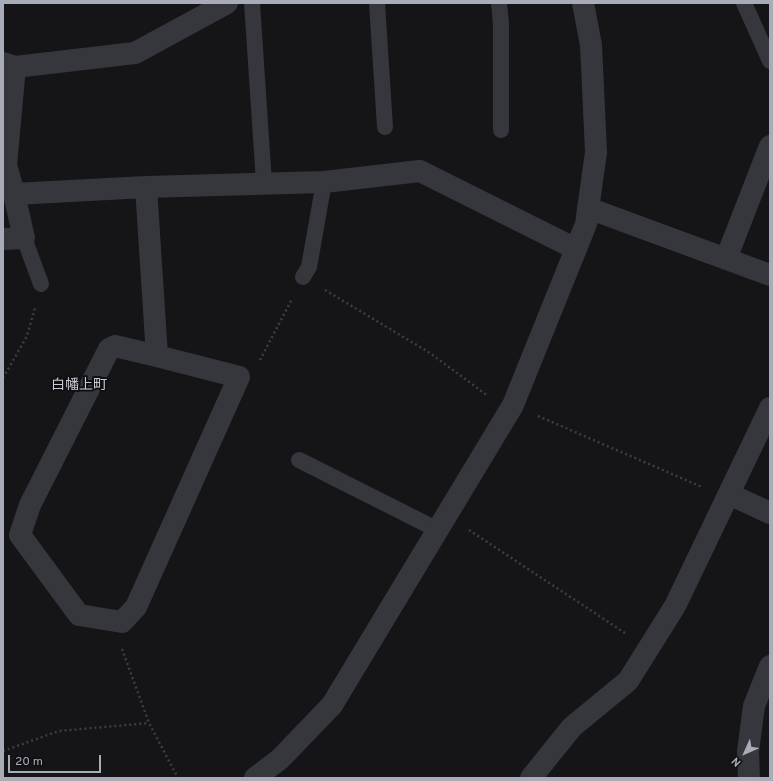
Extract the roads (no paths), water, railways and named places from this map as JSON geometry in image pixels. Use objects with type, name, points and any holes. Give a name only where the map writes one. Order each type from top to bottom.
[{"type":"street","points":[[13,239],[14,194],[6,165],[9,65],[135,53],[227,3]]},
{"type":"street","points":[[255,778],[280,759],[332,705],[511,409],[586,224],[596,152],[591,45],[583,3]]},
{"type":"street","points":[[726,259],[770,146]]},
{"type":"street","points":[[14,194],[146,187],[324,182],[420,171],[576,249]]},
{"type":"street","points":[[146,187],[157,356]]},
{"type":"street","points":[[588,208],[770,275]]},
{"type":"street","points":[[115,346],[157,356],[239,378],[136,607],[122,622],[79,615],[20,535],[30,505],[109,349],[115,346]]},
{"type":"street","points":[[531,778],[572,727],[628,681],[675,606],[770,408]]},
{"type":"street","points":[[728,496],[770,513]]},
{"type":"street","points":[[749,778],[748,751],[754,706],[770,666]]},
{"type":"lane","points":[[252,3],[264,184]]},
{"type":"lane","points":[[377,3],[385,127]]},
{"type":"lane","points":[[499,3],[501,24],[501,130]]},
{"type":"lane","points":[[744,3],[770,61]]},
{"type":"lane","points":[[304,277],[309,267],[324,182]]},
{"type":"lane","points":[[13,239],[41,284]]},
{"type":"lane","points":[[299,460],[443,522]]},
{"type":"district","name":"白幡上町","points":[[79,386]]}]
